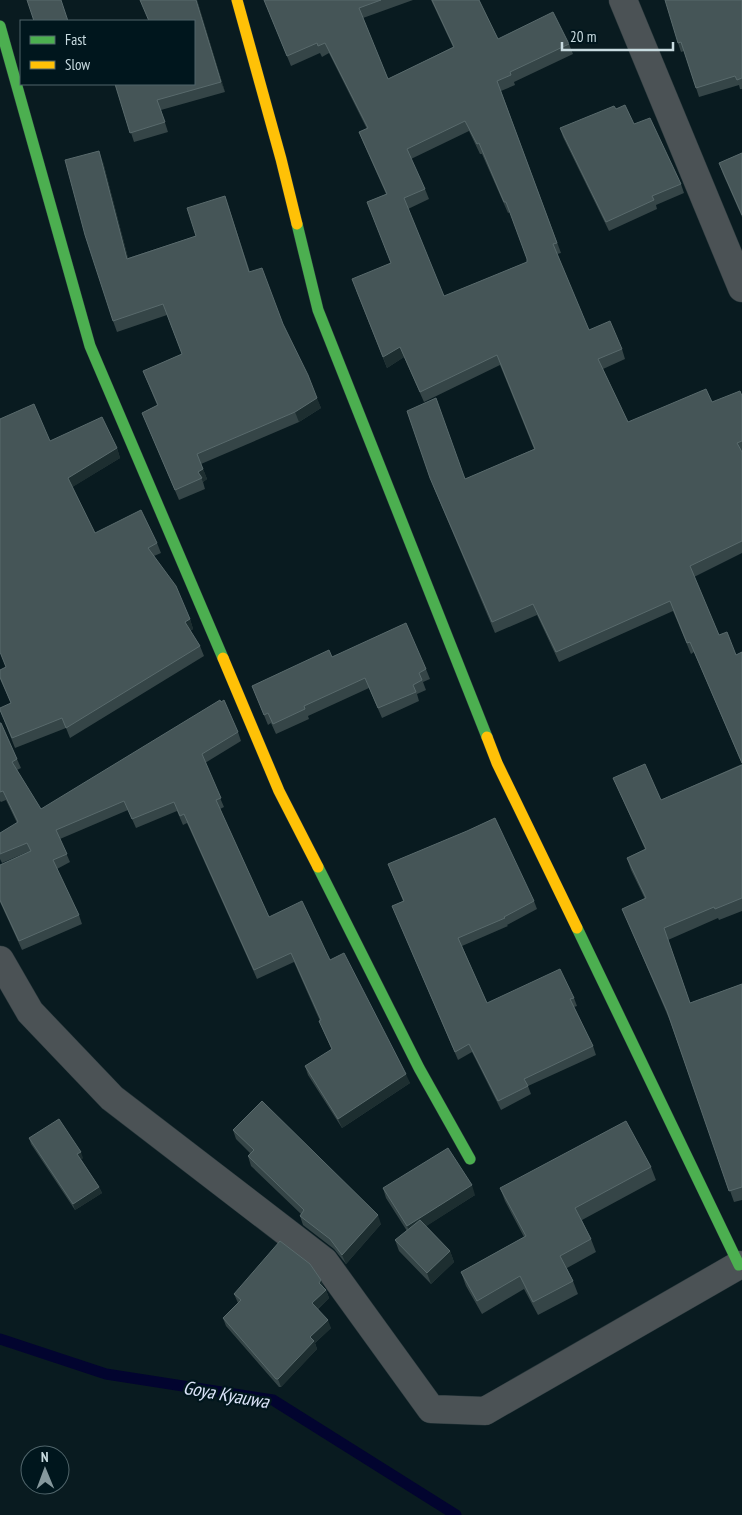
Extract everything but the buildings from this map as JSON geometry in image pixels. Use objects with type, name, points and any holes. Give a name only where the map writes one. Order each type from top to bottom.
[{"type":"street","points":[[0,960],[30,1012],[112,1098],[324,1261],[431,1409],[485,1411],[740,1264],[497,763],[318,310],[281,158],[237,0]]},
{"type":"street","points":[[624,0],[742,288]]},
{"type":"street","points":[[0,26],[90,346],[279,791],[419,1068],[470,1159]]},
{"type":"waterway","name":"Goya Kyauwa","points":[[0,1339],[106,1374],[273,1400],[456,1515]]},
{"type":"traffic: fast","points":[[0,26],[90,346],[223,658]]},
{"type":"traffic: fast","points":[[297,224],[318,310],[487,737]]},
{"type":"traffic: fast","points":[[318,867],[419,1068],[470,1159]]},
{"type":"traffic: fast","points":[[577,928],[739,1265],[742,1264]]},
{"type":"traffic: slow","points":[[237,0],[297,224]]},
{"type":"traffic: slow","points":[[223,658],[279,791],[318,867]]},
{"type":"traffic: slow","points":[[487,737],[497,763],[577,928]]}]
